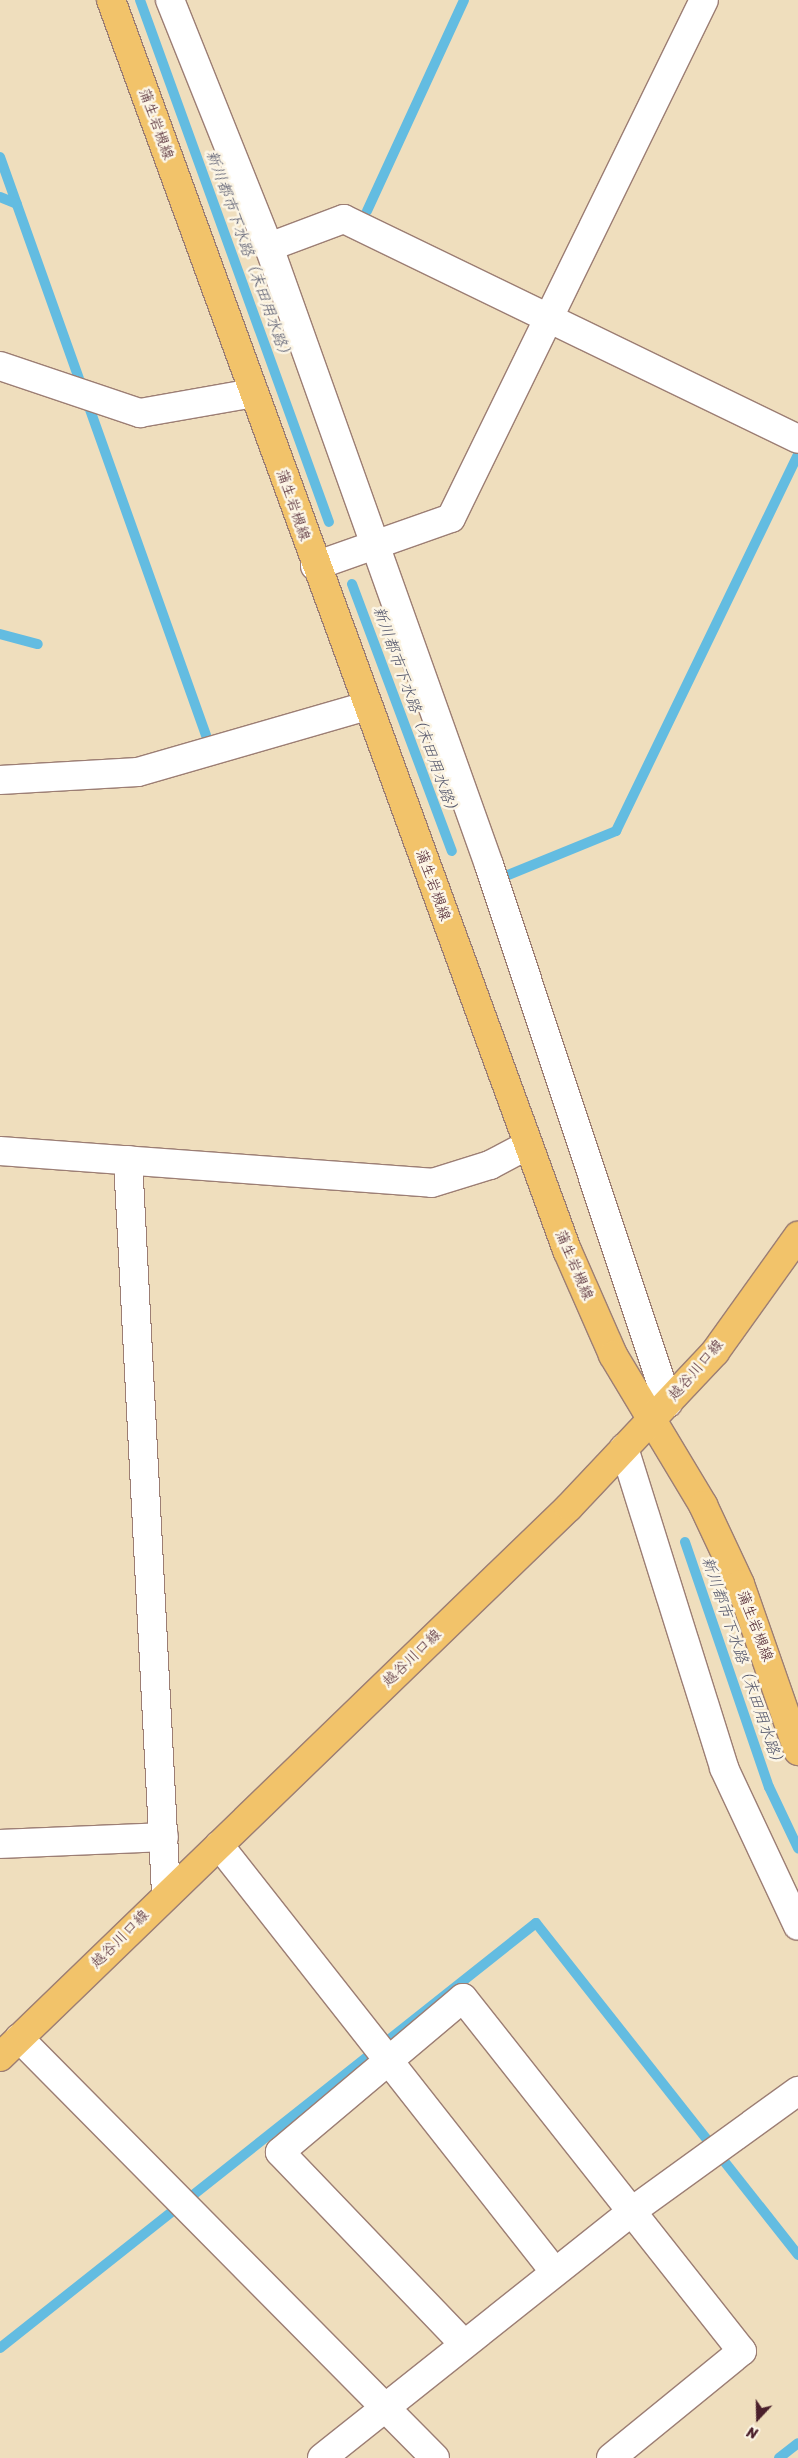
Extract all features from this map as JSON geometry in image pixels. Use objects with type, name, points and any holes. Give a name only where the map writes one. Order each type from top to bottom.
[{"type":"main road","name":"蒲生岩槻線","points":[[111,0],[315,566],[528,1145],[613,1355],[660,1411],[740,1584],[798,1751]]},
{"type":"main road","name":"越谷川口線","points":[[0,2057],[166,1894],[569,1507],[714,1352],[798,1236]]},
{"type":"street","points":[[170,0],[269,247],[374,546],[489,864],[660,1411]]},
{"type":"street","points":[[315,566],[451,518],[551,319],[704,0]]},
{"type":"street","points":[[269,247],[344,219],[798,439]]},
{"type":"street","points":[[0,366],[140,413],[254,393]]},
{"type":"street","points":[[0,780],[138,772],[366,706]]},
{"type":"street","points":[[0,1151],[432,1183],[490,1165],[528,1145]]},
{"type":"street","points":[[128,1160],[166,1894]]},
{"type":"street","points":[[624,1448],[724,1768],[798,1926]]},
{"type":"street","points":[[0,1844],[164,1837]]},
{"type":"street","points":[[218,1845],[554,2271]]},
{"type":"street","points":[[464,2344],[280,2152],[387,2059],[463,1998],[742,2351],[611,2458]]},
{"type":"street","points":[[19,2038],[384,2409],[435,2458]]},
{"type":"street","points":[[322,2458],[554,2271],[632,2211],[798,2091]]},
{"type":"waterway","name":"新川都市下水路（末田用水路）","points":[[140,0],[329,522]]},
{"type":"waterway","points":[[367,211],[464,0]]},
{"type":"waterway","points":[[0,157],[207,738]]},
{"type":"waterway","points":[[0,197],[17,204]]},
{"type":"waterway","points":[[508,875],[616,831],[798,455]]},
{"type":"waterway","name":"新川都市下水路（末田用水路）","points":[[352,584],[452,851]]},
{"type":"waterway","points":[[0,634],[38,644]]},
{"type":"waterway","name":"新川都市下水路（末田用水路）","points":[[685,1542],[769,1787],[798,1848]]},
{"type":"waterway","points":[[0,2348],[536,1923],[798,2255]]},
{"type":"waterway","points":[[779,2458],[798,2443]]}]
